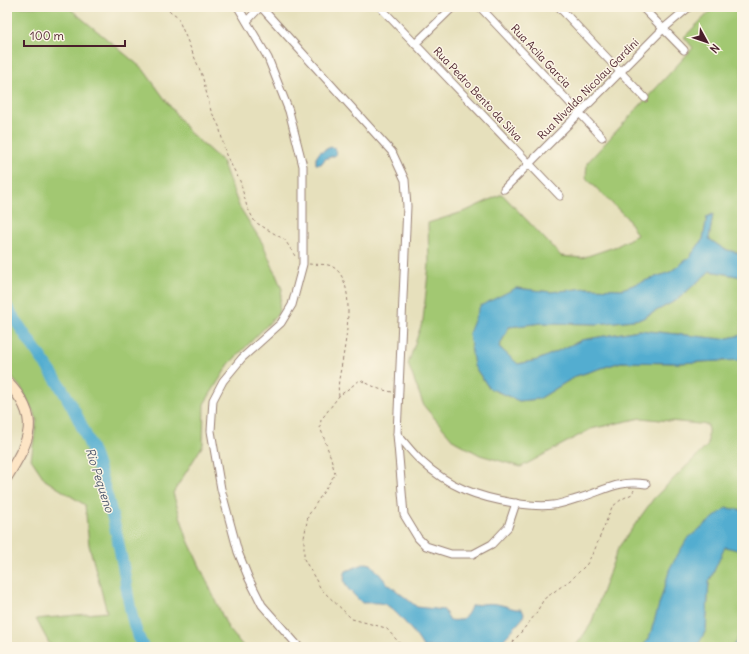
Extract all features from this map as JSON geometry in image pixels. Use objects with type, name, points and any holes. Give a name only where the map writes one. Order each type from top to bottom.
[{"type":"main road","points":[[7,382],[21,396],[28,414],[29,432],[23,450],[7,477]]},
{"type":"street","points":[[238,7],[268,58],[287,104],[304,166],[303,264],[292,305],[281,322],[242,358],[223,381],[213,400],[211,431],[221,489],[238,552],[249,579],[262,605],[299,647]]},
{"type":"street","points":[[246,21],[261,7],[392,152],[401,170],[404,180],[407,206],[397,434],[404,515],[418,538],[426,546],[451,554],[473,554],[492,544],[508,527],[516,504]]},
{"type":"street","name":"Rua Pedro Bento da Silva","points":[[380,7],[560,196]]},
{"type":"street","points":[[415,44],[453,7]]},
{"type":"street","name":"Rua Acila Garcia","points":[[480,7],[602,137]]},
{"type":"street","points":[[559,7],[644,98]]},
{"type":"street","points":[[642,7],[684,50]]},
{"type":"street","name":"Rua Nivaldo Nicolau Gardini","points":[[504,189],[663,29],[689,7]]},
{"type":"street","points":[[397,434],[421,461],[449,483],[478,496],[516,504],[529,506],[552,506],[581,498],[617,484],[638,482],[646,484]]},
{"type":"path","points":[[164,7],[177,16],[186,37],[202,76],[211,111],[219,126],[226,156],[240,181],[247,207],[255,222],[285,240],[296,258],[303,264],[332,266],[340,273],[347,290],[348,312],[342,363],[337,386],[339,396]]},
{"type":"path","points":[[398,393],[379,389],[360,380],[339,396],[321,420],[320,427],[335,474],[308,516],[304,538],[304,559],[321,589],[352,619],[386,628],[403,647]]},
{"type":"path","points":[[509,647],[535,615],[544,599],[573,578],[587,564],[601,536],[612,507],[622,499],[632,494],[638,482]]},
{"type":"green space","points":[[7,7],[68,7],[143,69],[189,132],[222,161],[239,206],[263,244],[282,289],[278,314],[229,364],[204,404],[203,445],[173,493],[187,538],[228,628],[244,647],[51,647],[36,619],[107,612],[89,545],[85,505],[45,480],[31,459],[37,419],[22,389],[7,372]]},
{"type":"green space","points":[[715,7],[742,7],[742,254],[724,249],[709,239],[713,214],[707,217],[703,239],[689,258],[670,272],[622,289],[586,288],[551,292],[516,288],[474,366],[489,388],[519,401],[539,399],[576,376],[621,362],[678,363],[742,360],[742,510],[726,508],[643,647],[575,647],[591,624],[618,548],[654,498],[708,445],[708,425],[641,418],[591,429],[521,467],[480,455],[454,441],[424,406],[408,364],[423,320],[429,264],[428,223],[466,211],[502,194],[561,256],[582,258],[617,246],[637,235],[627,218],[586,178],[587,163],[693,48],[684,37]]},
{"type":"green space","points":[[710,271],[742,277],[742,335],[723,339],[639,330],[582,340],[538,360],[517,364],[499,347],[509,327],[542,323],[598,324],[641,319],[677,300]]},
{"type":"green space","points":[[725,546],[742,551],[742,631],[733,647],[697,647],[706,630],[709,582]]},
{"type":"water","points":[[331,147],[335,148],[336,155],[325,159],[321,164],[316,164],[316,158],[320,152]]},
{"type":"water","points":[[713,214],[709,239],[724,249],[742,254],[742,277],[710,271],[677,300],[641,319],[598,324],[542,323],[509,327],[499,347],[518,364],[538,360],[582,340],[639,330],[723,339],[742,335],[742,360],[678,363],[621,362],[576,376],[539,399],[519,401],[489,388],[474,366],[469,333],[480,306],[516,288],[551,292],[586,288],[622,289],[670,272],[689,258],[703,239],[707,217]]},
{"type":"water","points":[[726,508],[742,510],[742,551],[725,547],[709,582],[706,630],[697,647],[643,647],[650,635],[670,568],[687,539]]},
{"type":"water","points":[[366,563],[371,564],[387,583],[417,607],[444,610],[450,620],[464,618],[471,606],[490,603],[521,609],[524,613],[523,618],[497,647],[423,647],[406,623],[388,606],[379,603],[362,603],[348,589],[344,581],[346,571]]},
{"type":"water","points":[[742,631],[742,647],[733,647]]},
{"type":"waterway","name":"Rio Pequeno","points":[[7,307],[59,384],[91,447],[115,525],[131,614],[143,647]]}]
